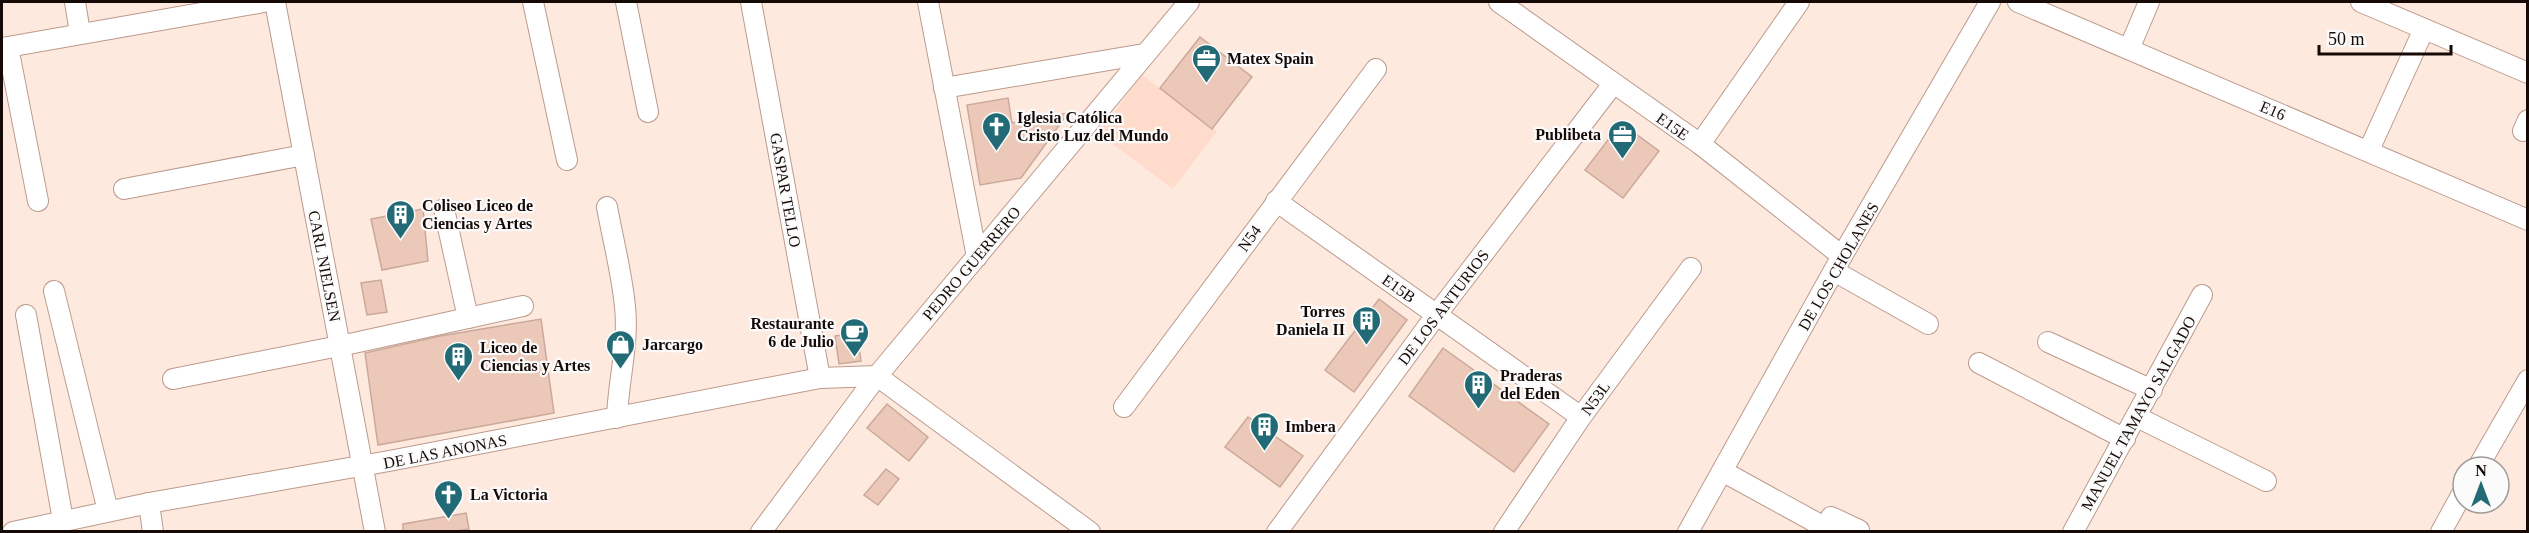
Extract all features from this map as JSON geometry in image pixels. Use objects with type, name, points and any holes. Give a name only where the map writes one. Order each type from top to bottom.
[{"type":"street","points":[[75,2],[80,33]]},
{"type":"street","points":[[38,201],[5,47],[264,2]]},
{"type":"street","name":"CARL NIELSEN","points":[[275,2],[375,531]]},
{"type":"street","points":[[533,2],[567,160]]},
{"type":"street","points":[[626,2],[648,112]]},
{"type":"street","name":"GASPAR TELLO","points":[[751,2],[820,378]]},
{"type":"street","points":[[928,2],[977,256]]},
{"type":"street","name":"PEDRO GUERRERO","points":[[761,531],[877,376],[1189,2]]},
{"type":"street","name":"E15E","points":[[1499,2],[1700,144],[1838,264],[1928,324]]},
{"type":"street","points":[[1700,144],[1799,2]]},
{"type":"street","name":"DE LOS CHOLANES","points":[[1688,531],[1838,264],[1990,2]]},
{"type":"street","name":"E16","points":[[2018,2],[2369,150],[2528,220]]},
{"type":"street","points":[[2129,49],[2149,2]]},
{"type":"street","points":[[2361,2],[2528,74]]},
{"type":"street","points":[[2369,150],[2424,28]]},
{"type":"street","points":[[944,88],[1144,54]]},
{"type":"street","name":"N54","points":[[1124,407],[1376,69]]},
{"type":"street","name":"DE LOS ANTURIOS","points":[[1277,531],[1437,314],[1612,84]]},
{"type":"street","points":[[124,189],[304,155]]},
{"type":"street","name":"E15B","points":[[1276,201],[1581,417]]},
{"type":"street","points":[[607,207],[625,308],[624,357],[618,392],[617,417]]},
{"type":"street","points":[[444,209],[468,318]]},
{"type":"street","name":"N53L","points":[[1504,531],[1581,417],[1691,268]]},
{"type":"street","points":[[54,291],[108,511]]},
{"type":"street","name":"MANUEL TAMAYO SALGADO","points":[[2073,531],[2138,417],[2202,295]]},
{"type":"street","points":[[173,379],[523,306]]},
{"type":"street","points":[[26,315],[63,520]]},
{"type":"street","points":[[2048,342],[2152,390]]},
{"type":"street","points":[[1979,363],[2125,438]]},
{"type":"street","points":[[877,376],[1089,531]]},
{"type":"street","name":"DE LAS ANONAS","points":[[13,531],[149,503],[364,466],[820,378],[877,376]]},
{"type":"street","points":[[2485,455],[2528,380]]},
{"type":"street","points":[[2138,417],[2266,481]]},
{"type":"street","points":[[1722,471],[1825,530],[1831,517],[1858,530]]},
{"type":"street","points":[[149,503],[153,531]]},
{"type":"street","points":[[2440,531],[2451,512]]},
{"type":"shaded area","points":[[1142,75],[1217,131],[1173,189],[1098,133]]},
{"type":"building","name":"Matex Spain","points":[[1200,37],[1252,77],[1212,129],[1160,88]]},
{"type":"building","name":"Iglesia Católica Cristo Luz del Mundo","points":[[1008,98],[1012,123],[1068,113],[1021,178],[980,185],[967,105]]},
{"type":"building","name":"Publibeta","points":[[1621,123],[1659,151],[1623,198],[1585,170]]},
{"type":"building","name":"Coliseo Liceo de Ciencias y Artes","points":[[423,209],[428,261],[382,270],[371,219]]},
{"type":"building","points":[[381,280],[387,312],[367,315],[361,283]]},
{"type":"building","name":"Torres Daniela II","points":[[1379,299],[1407,320],[1354,392],[1325,370]]},
{"type":"building","name":"Liceo de Ciencias y Artes","points":[[541,319],[554,413],[378,445],[365,353],[440,336]]},
{"type":"building","points":[[857,332],[861,361],[839,364],[835,336]]},
{"type":"building","name":"Praderas del Eden","points":[[1443,348],[1549,424],[1514,472],[1409,396]]},
{"type":"building","points":[[887,404],[928,437],[909,461],[867,428]]},
{"type":"building","name":"Imbera","points":[[1248,417],[1303,456],[1280,487],[1225,447]]},
{"type":"building","points":[[886,469],[899,479],[878,505],[864,495]]},
{"type":"building","name":"La Victoria","points":[[466,513],[469,529],[403,531],[403,524]]},
{"type":"place","name":"Matex Spain","points":[[1206,84]]},
{"type":"place","name":"Iglesia Católica Cristo Luz del Mundo","points":[[996,152]]},
{"type":"place","name":"Publibeta","points":[[1622,160]]},
{"type":"place","name":"Coliseo Liceo de Ciencias y Artes","points":[[401,240]]},
{"type":"place","name":"Torres Daniela II","points":[[1366,346]]},
{"type":"place","name":"Restaurante 6 de Julio","points":[[855,358]]},
{"type":"place","name":"Jarcargo","points":[[621,370]]},
{"type":"place","name":"Liceo de Ciencias y Artes","points":[[459,382]]},
{"type":"place","name":"Praderas del Eden","points":[[1479,410]]},
{"type":"place","name":"Imbera","points":[[1264,452]]},
{"type":"place","name":"La Victoria","points":[[449,520]]}]
